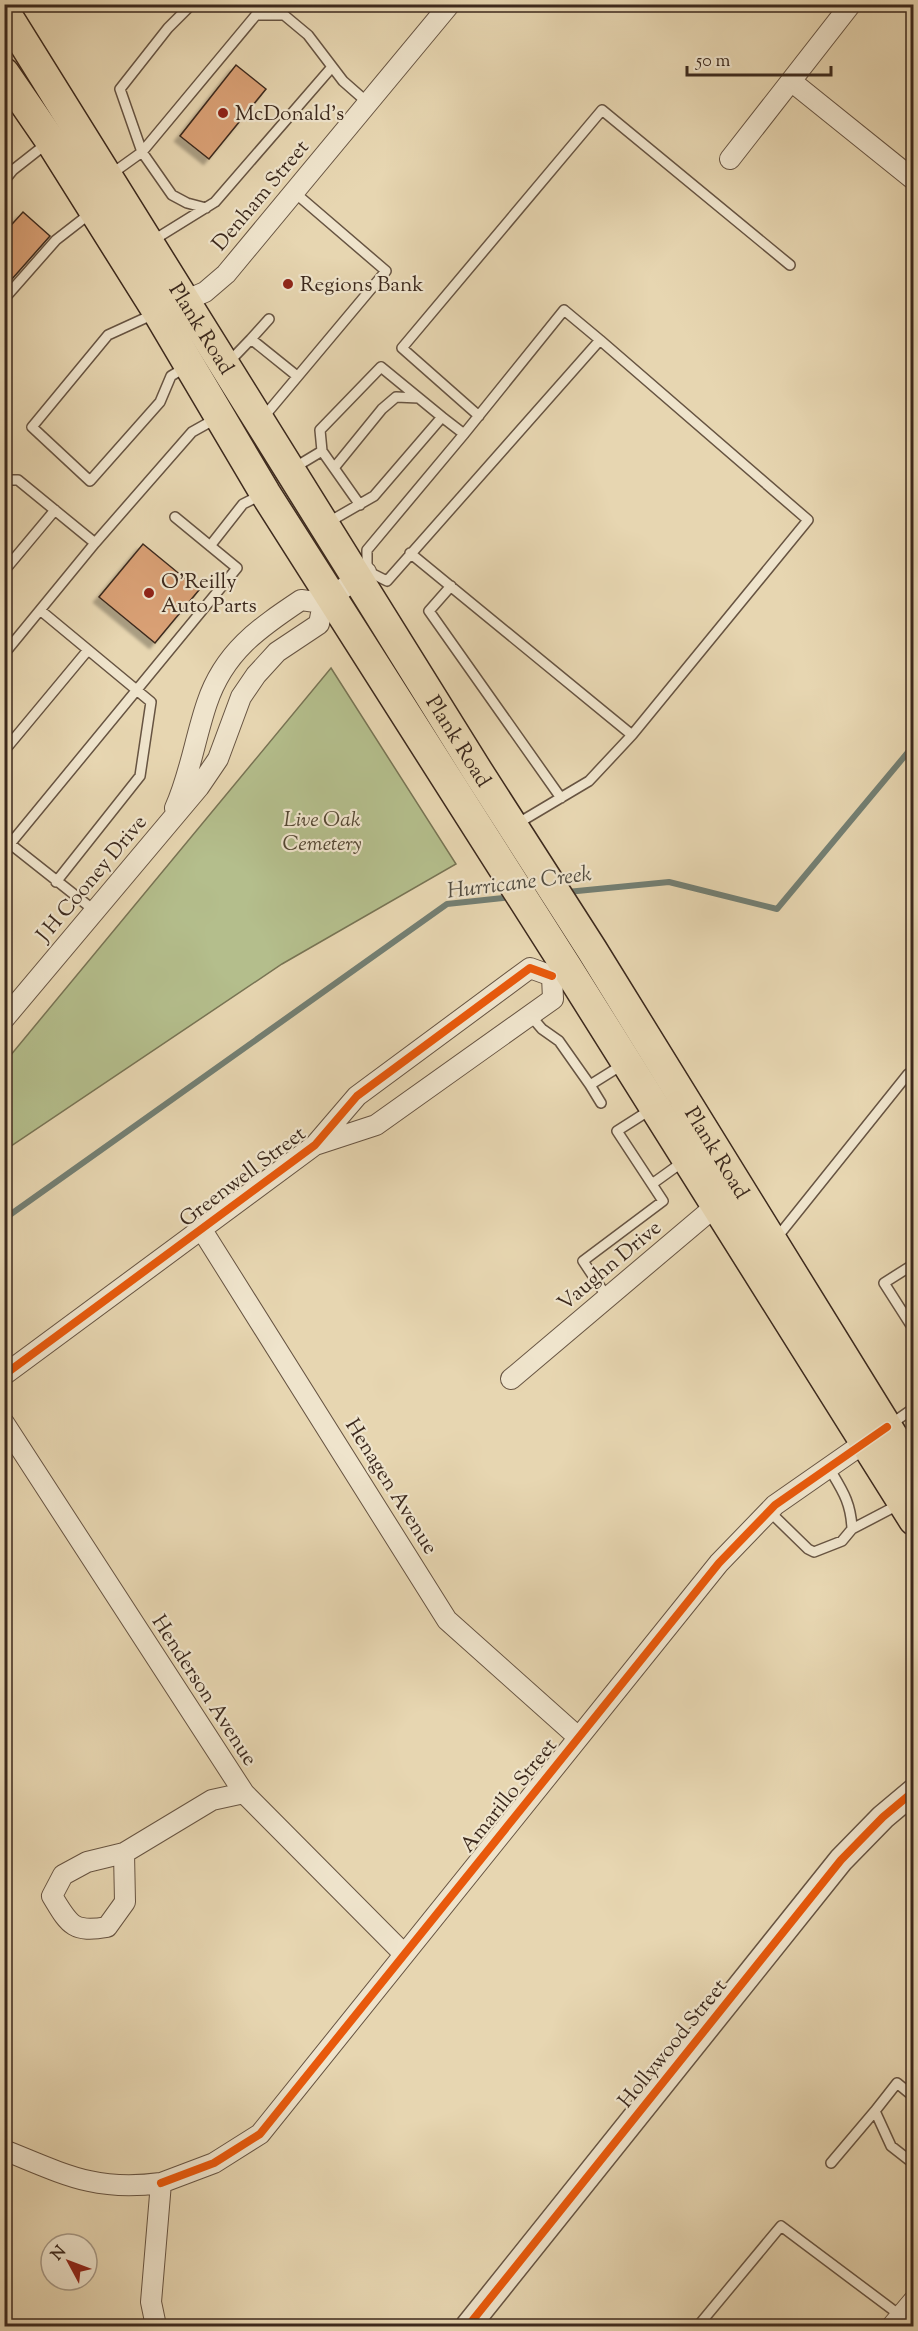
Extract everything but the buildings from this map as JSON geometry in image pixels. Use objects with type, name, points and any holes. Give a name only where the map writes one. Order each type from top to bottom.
[{"type":"main road","name":"Plank Road","points":[[4,10],[324,524],[363,575],[519,836],[592,950],[727,1196],[876,1435],[914,1471]]},
{"type":"main road","name":"Plank Road","points":[[4,73],[50,140],[158,312],[327,600],[540,924],[559,971],[627,1062],[688,1159],[772,1244],[876,1435],[908,1511]]},
{"type":"street","name":"Denham Street","points":[[158,312],[206,292],[226,273],[450,4]]},
{"type":"street","points":[[730,159],[851,4]]},
{"type":"street","points":[[791,81],[914,180]]},
{"type":"street","points":[[327,600],[363,575]]},
{"type":"street","name":"J H Cooney Drive","points":[[4,1019],[200,788],[212,769],[241,697],[251,681],[277,651],[319,624],[327,600],[301,600],[260,627],[228,661],[207,701],[184,786],[169,822]]},
{"type":"street","points":[[559,971],[592,950]]},
{"type":"street","name":"Greenwell Street","points":[[4,1375],[315,1145],[357,1096],[530,968],[559,971],[553,999],[376,1125],[315,1145]]},
{"type":"street","name":"Vaughn Drive","points":[[511,1379],[727,1196]]},
{"type":"street","name":"Henagen Avenue","points":[[202,1230],[447,1620],[578,1737]]},
{"type":"street","name":"Henderson Avenue","points":[[4,1423],[244,1793],[403,1953]]},
{"type":"street","name":"Amarillo Street","points":[[4,2150],[88,2183],[134,2187],[161,2183],[214,2163],[260,2133],[718,1563],[775,1505],[876,1435]]},
{"type":"street","name":"Hollywood Street","points":[[468,2326],[841,1860],[882,1817],[914,1791]]},
{"type":"street","points":[[124,1853],[212,1800],[244,1793]]},
{"type":"street","points":[[156,2326],[151,2302],[161,2183]]},
{"type":"street","points":[[896,2321],[914,2300]]},
{"type":"lane","points":[[192,4],[168,28],[120,89],[142,152],[172,195],[187,203],[206,208]]},
{"type":"lane","points":[[251,4],[256,15]]},
{"type":"lane","points":[[108,176],[142,152],[256,15]]},
{"type":"lane","points":[[256,15],[284,15],[308,35],[343,81],[368,103]]},
{"type":"lane","points":[[149,243],[215,202],[332,67]]},
{"type":"lane","points":[[478,416],[402,348],[602,110],[790,265]]},
{"type":"lane","points":[[4,182],[13,170],[50,140]]},
{"type":"lane","points":[[260,420],[386,271],[294,192]]},
{"type":"lane","points":[[4,299],[56,240],[94,210]]},
{"type":"lane","points":[[519,836],[561,798],[588,781],[632,735],[808,520],[600,340],[564,310],[367,550],[363,575],[387,581],[600,340]]},
{"type":"lane","points":[[158,312],[108,335],[32,427],[90,481],[160,402],[171,376],[189,365]]},
{"type":"lane","points":[[226,365],[269,319]]},
{"type":"lane","points":[[251,339],[297,376]]},
{"type":"lane","points":[[360,505],[321,452],[320,430],[381,367],[464,434]]},
{"type":"lane","points":[[334,468],[382,410],[396,397],[419,398]]},
{"type":"lane","points":[[4,654],[95,543],[192,432],[219,417]]},
{"type":"lane","points":[[324,524],[374,496],[442,417]]},
{"type":"lane","points":[[291,470],[321,452]]},
{"type":"lane","points":[[4,485],[8,480],[18,480],[95,543]]},
{"type":"lane","points":[[210,546],[243,504],[264,493]]},
{"type":"lane","points":[[4,571],[55,510]]},
{"type":"lane","points":[[95,911],[8,842],[137,691],[237,568],[175,517]]},
{"type":"lane","points":[[410,553],[632,735]]},
{"type":"lane","points":[[451,586],[429,611],[561,798]]},
{"type":"lane","points":[[40,610],[151,702],[140,776],[56,882]]},
{"type":"lane","points":[[4,751],[88,650]]},
{"type":"lane","points":[[530,1015],[542,1029],[559,1041],[601,1103]]},
{"type":"lane","points":[[590,1085],[627,1062]]},
{"type":"lane","points":[[772,1244],[908,1074],[914,1078]]},
{"type":"lane","points":[[607,1297],[583,1261],[663,1201],[617,1131],[655,1107]]},
{"type":"lane","points":[[652,1184],[688,1159]]},
{"type":"lane","points":[[914,1264],[884,1283],[914,1330]]},
{"type":"lane","points":[[876,1435],[914,1408]]},
{"type":"lane","points":[[829,1468],[849,1500],[852,1528]]},
{"type":"lane","points":[[769,1511],[808,1549],[814,1552],[842,1541],[852,1528],[908,1511]]},
{"type":"lane","points":[[831,2163],[897,2084],[914,2097]]},
{"type":"lane","points":[[875,2110],[891,2146],[914,2164]]},
{"type":"lane","points":[[698,2326],[780,2226],[896,2321]]},
{"type":"green space","name":"Live Oak Cemetery","points":[[331,668],[456,864],[282,964],[5,1150],[5,1062]]},
{"type":"waterway","name":"Hurricane Creek","points":[[567,892],[669,882],[777,909],[914,745]]},
{"type":"waterway","name":"Hurricane Creek","points":[[4,1219],[447,904],[512,897]]},
{"type":"cycle path","points":[[4,1375],[315,1145],[357,1096],[530,968],[552,976]]},
{"type":"cycle path","points":[[161,2183],[214,2163],[260,2134],[719,1563],[775,1505],[887,1427]]},
{"type":"cycle path","points":[[468,2326],[841,1860],[883,1817],[914,1791]]},
{"type":"place","name":"McDonald's","points":[[223,113]]},
{"type":"place","name":"Regions Bank","points":[[288,284]]},
{"type":"place","name":"O'Reilly Auto Parts","points":[[149,593]]}]
